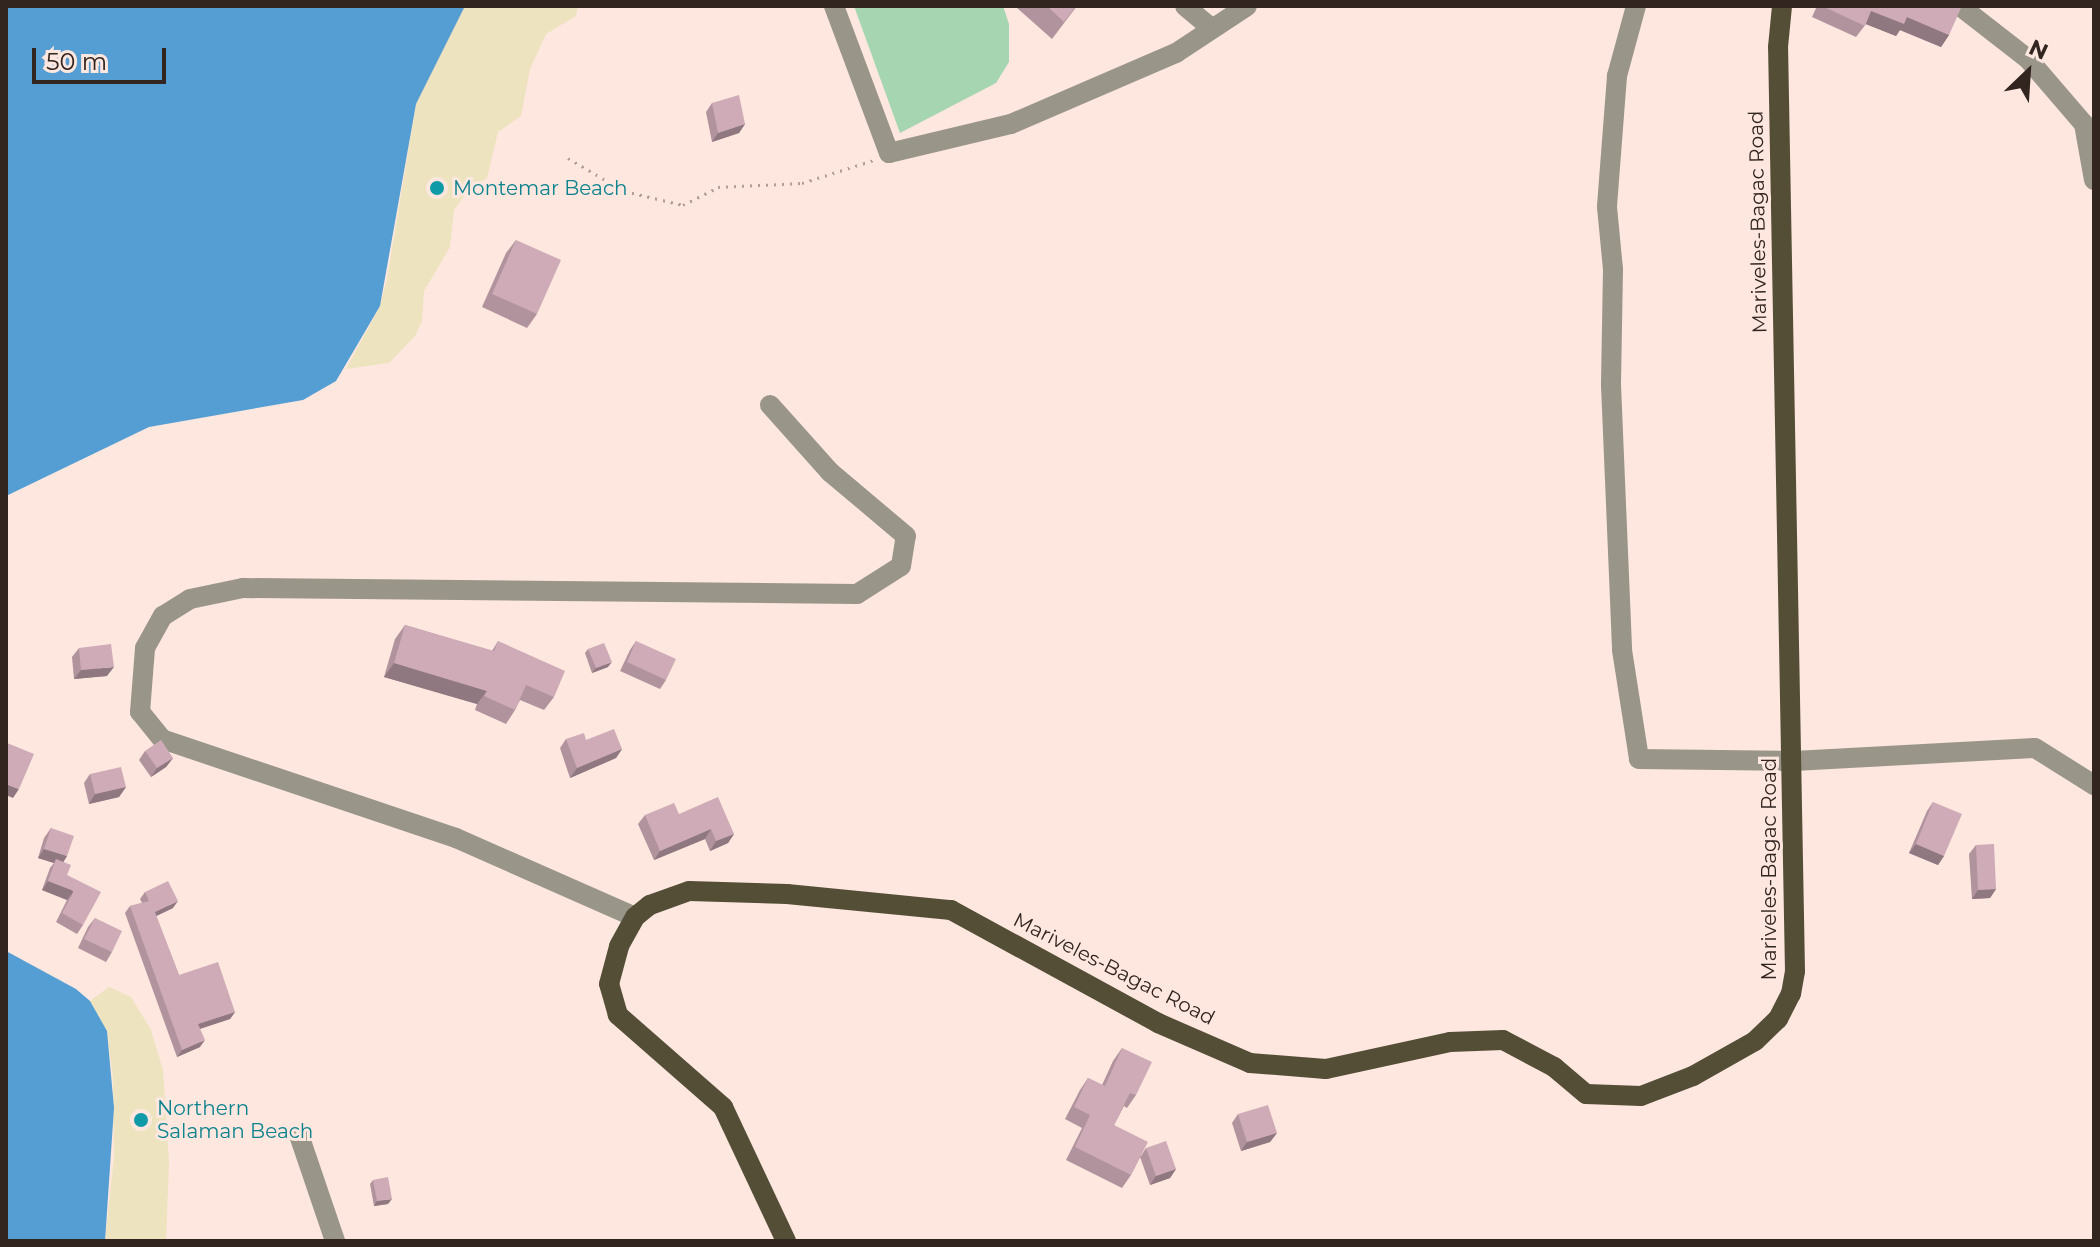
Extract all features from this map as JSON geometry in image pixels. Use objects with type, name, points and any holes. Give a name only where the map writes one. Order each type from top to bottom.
[{"type":"main road","name":"Mariveles-Bagac Road","points":[[635,917],[650,905],[689,891],[787,894],[951,910],[1158,1023],[1250,1063],[1326,1069],[1450,1042],[1503,1040],[1554,1067],[1586,1094],[1641,1096],[1693,1076],[1755,1041],[1786,1006],[1795,971],[1794,761],[1778,47],[1782,6]]},
{"type":"main road","points":[[635,917],[619,946],[609,984],[618,1015],[723,1107],[786,1241]]},
{"type":"street","points":[[834,6],[889,153],[1011,124],[1176,53],[1247,6]]},
{"type":"street","points":[[1185,6],[1211,28]]},
{"type":"street","points":[[1636,6],[1617,76],[1607,207],[1613,269],[1611,385],[1622,650],[1639,759],[1794,761],[2035,748],[2094,785]]},
{"type":"street","points":[[1960,6],[2028,59],[2084,124],[2094,180]]},
{"type":"street","points":[[635,917],[456,838],[162,739],[140,712],[145,648],[163,616],[190,599],[243,588],[857,594],[901,566],[906,536],[830,472],[770,405]]},
{"type":"street","points":[[300,1138],[335,1241]]},
{"type":"path","points":[[568,158],[624,191],[683,205],[718,187],[802,183],[889,153]]},
{"type":"green space","points":[[854,6],[1003,6],[1009,24],[1009,62],[996,83],[900,133]]},
{"type":"sand","name":"Montemar Beach","points":[[465,6],[578,6],[576,16],[546,34],[530,69],[521,116],[498,132],[487,178],[468,191],[454,210],[450,247],[424,291],[422,321],[415,336],[389,363],[346,369],[380,306],[416,104]]},
{"type":"sand","name":"Northern Salaman Beach","points":[[109,987],[131,997],[151,1030],[163,1070],[169,1163],[166,1241],[105,1241],[114,1157],[113,1078],[107,1031],[90,1001]]},
{"type":"water","points":[[6,6],[465,6],[416,104],[380,306],[336,381],[303,400],[149,427],[6,496]]},
{"type":"water","points":[[6,951],[76,989],[90,1001],[107,1031],[114,1108],[105,1241],[6,1241]]},
{"type":"building","points":[[1047,6],[1076,6],[1064,22]]},
{"type":"building","points":[[1822,6],[1961,8],[1949,35],[1907,17],[1904,24],[1871,11],[1865,26]]},
{"type":"building","points":[[739,95],[745,124],[718,133],[712,103]]},
{"type":"building","points":[[516,240],[561,260],[537,314],[492,294]]},
{"type":"building","points":[[405,625],[494,651],[498,641],[565,671],[554,697],[526,685],[515,710],[484,696],[487,691],[394,663]]},
{"type":"building","points":[[636,641],[676,659],[666,680],[627,662]]},
{"type":"building","points":[[604,643],[612,662],[596,668],[588,649]]},
{"type":"building","points":[[111,644],[114,667],[81,670],[79,648]]},
{"type":"building","points":[[614,729],[622,749],[577,768],[566,739],[584,733],[586,740]]},
{"type":"building","points":[[161,740],[173,758],[157,768],[145,751]]},
{"type":"building","points":[[7,743],[34,754],[19,789],[6,784]]},
{"type":"building","points":[[121,767],[126,787],[95,794],[90,774]]},
{"type":"building","points":[[718,797],[734,834],[716,841],[711,829],[660,851],[645,815],[674,803],[679,814]]},
{"type":"building","points":[[1933,802],[1962,814],[1944,856],[1916,844]]},
{"type":"building","points":[[51,828],[74,836],[67,856],[44,849]]},
{"type":"building","points":[[1994,844],[1996,889],[1978,890],[1976,845]]},
{"type":"building","points":[[56,859],[71,865],[67,875],[101,892],[83,925],[62,913],[74,891],[48,881]]},
{"type":"building","points":[[168,881],[178,901],[155,912],[179,975],[218,962],[235,1012],[198,1024],[205,1040],[182,1050],[130,906],[149,901],[145,892]]},
{"type":"building","points":[[95,918],[122,931],[112,952],[84,939]]},
{"type":"building","points":[[1122,1048],[1152,1062],[1136,1095],[1130,1093],[1114,1125],[1148,1142],[1131,1175],[1075,1147],[1090,1115],[1074,1107],[1088,1078],[1105,1086]]},
{"type":"building","points":[[1268,1105],[1277,1133],[1247,1142],[1238,1114]]},
{"type":"building","points":[[1166,1141],[1176,1169],[1156,1176],[1146,1148]]},
{"type":"building","points":[[388,1177],[392,1199],[377,1201],[373,1180]]},
{"type":"place","name":"Montemar Beach","points":[[437,188]]},
{"type":"place","name":"Northern Salaman Beach","points":[[141,1120]]}]
